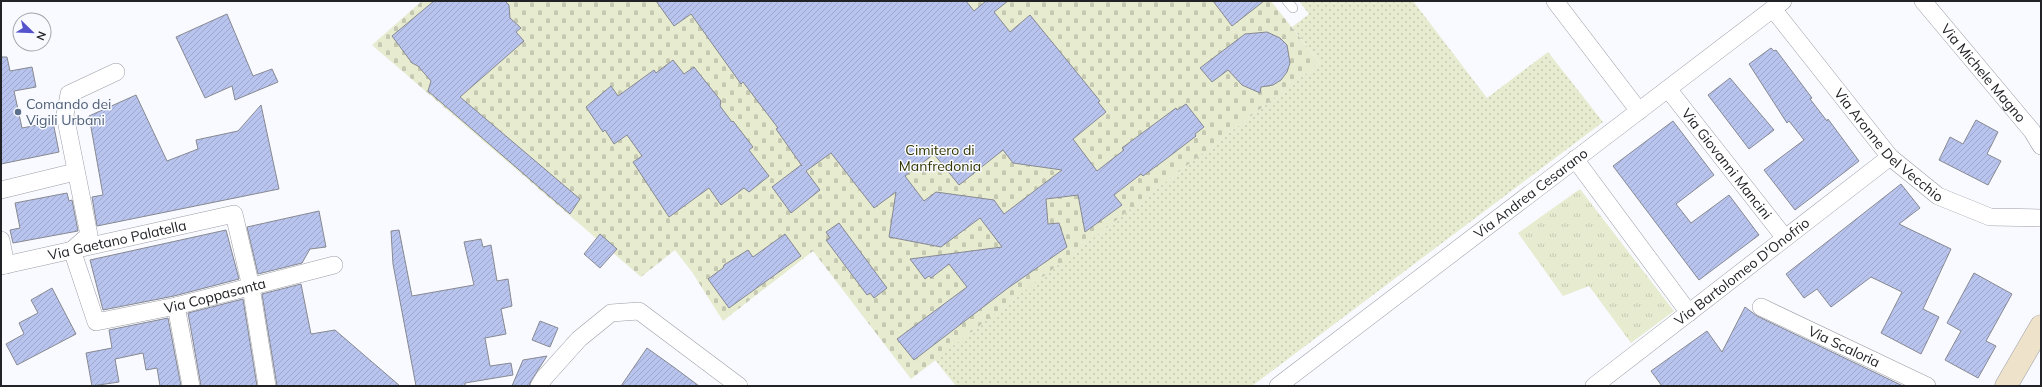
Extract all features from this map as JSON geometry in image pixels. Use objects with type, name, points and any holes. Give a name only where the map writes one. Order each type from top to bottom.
[{"type":"main road","points":[[2006,386],[2041,326]]},
{"type":"street","points":[[1555,1],[1639,111]]},
{"type":"street","name":"Via Michele Magno","points":[[1923,1],[2032,131],[2041,146]]},
{"type":"street","name":"Via Andrea Cesarano","points":[[1278,386],[1778,5]]},
{"type":"street","name":"Via Aronne Del Vecchio","points":[[1778,5],[1890,157],[1938,196],[1990,217],[2041,218]]},
{"type":"street","points":[[72,250],[89,236],[65,116],[69,94],[116,72]]},
{"type":"street","name":"Via Giovanni Mancini","points":[[1668,89],[1785,238]]},
{"type":"street","name":"Via Bartolomeo D'Onofrio","points":[[1604,383],[1689,312],[1890,157]]},
{"type":"street","points":[[1576,159],[1689,312]]},
{"type":"street","points":[[1,190],[76,172]]},
{"type":"street","name":"Via Gaetano Palatella","points":[[3,266],[234,214],[250,287]]},
{"type":"street","points":[[1,240],[3,266]]},
{"type":"street","name":"Via Coppasanta","points":[[72,250],[96,322],[176,306],[334,265]]},
{"type":"street","points":[[250,287],[267,386]]},
{"type":"street","points":[[176,306],[192,386]]},
{"type":"street","name":"Via Scaloria","points":[[1761,307],[1927,386]]},
{"type":"street","points":[[539,386],[544,378],[579,339],[611,313],[639,311],[739,386]]},
{"type":"green space","name":"Cimitero di Manfredonia","points":[[422,1],[1271,1],[1320,63],[911,379],[813,251],[723,321],[692,272],[675,250],[641,277],[372,45]]},
{"type":"green space","points":[[1299,1],[1413,1],[1487,98],[1548,52],[1603,122],[1252,386],[956,386],[935,360],[1320,63],[1292,27],[1309,14]]},
{"type":"green space","points":[[1580,189],[1674,311],[1631,343],[1589,286],[1563,296],[1518,233]]},
{"type":"building","points":[[434,1],[505,1],[509,5],[510,18],[521,28],[516,32],[524,41],[460,97],[580,199],[570,214],[428,91],[431,81],[418,66],[412,63],[392,36]]},
{"type":"building","points":[[656,1],[966,1],[974,11],[986,1],[1008,1],[994,12],[1010,32],[1030,15],[1100,101],[1098,102],[1106,112],[1073,139],[1097,171],[1124,150],[1122,148],[1176,108],[1177,110],[1186,104],[1204,127],[1195,134],[1196,136],[1166,159],[1143,176],[1141,174],[1114,195],[1122,205],[1085,232],[1078,195],[1046,199],[1048,224],[1059,223],[1067,247],[1008,288],[914,360],[897,339],[967,287],[949,264],[931,278],[929,276],[925,279],[910,259],[1002,247],[980,218],[941,247],[889,237],[896,192],[874,208],[831,153],[806,171],[820,190],[791,213],[772,187],[801,165],[802,166],[776,129],[778,128],[743,82],[741,84],[691,14],[674,26]],"holes":[[[1003,150],[1013,163],[1062,170],[1004,214],[994,200],[936,192],[924,201],[905,176],[934,154],[959,185]]]},
{"type":"building","points":[[1213,1],[1264,1],[1232,26]]},
{"type":"building","points":[[227,14],[253,76],[272,69],[278,82],[235,100],[232,86],[205,98],[176,37]]},
{"type":"building","points":[[1267,32],[1280,38],[1287,45],[1290,63],[1287,72],[1281,80],[1273,85],[1261,87],[1260,93],[1242,85],[1228,70],[1212,82],[1200,68],[1245,34]]},
{"type":"building","points":[[1771,48],[1774,51],[1776,50],[1812,98],[1810,99],[1827,121],[1828,119],[1859,161],[1795,210],[1764,170],[1804,140],[1789,121],[1787,123],[1749,64]]},
{"type":"building","points":[[1,57],[7,57],[10,71],[32,67],[36,87],[14,91],[22,128],[53,122],[59,152],[1,164]]},
{"type":"building","points":[[673,60],[684,74],[694,67],[721,101],[720,106],[753,147],[749,150],[769,176],[749,192],[744,188],[721,205],[709,188],[669,217],[633,162],[642,156],[627,135],[614,144],[605,130],[603,132],[586,107],[611,86],[618,96],[654,70],[656,73]]},
{"type":"building","points":[[1730,78],[1774,130],[1749,149],[1708,95]]},
{"type":"building","points":[[136,95],[167,161],[198,149],[196,140],[238,131],[261,105],[279,189],[97,226],[92,197],[103,195],[89,116]]},
{"type":"building","points":[[1976,120],[1998,132],[1987,154],[2001,161],[1988,185],[1939,160],[1950,137],[1963,144]]},
{"type":"building","points":[[1673,121],[1714,175],[1676,204],[1691,223],[1729,195],[1759,235],[1699,280],[1613,166]]},
{"type":"building","points":[[1901,184],[1920,208],[1899,224],[1951,249],[1923,309],[1939,317],[1921,354],[1881,333],[1902,292],[1871,277],[1831,307],[1817,289],[1804,298],[1786,274]]},
{"type":"building","points":[[67,193],[69,201],[72,200],[78,231],[13,243],[10,230],[20,228],[15,203]]},
{"type":"building","points":[[319,211],[326,247],[310,249],[302,263],[258,274],[247,227]]},
{"type":"building","points":[[839,223],[887,288],[874,298],[870,293],[867,295],[826,240],[830,238],[826,232]]},
{"type":"building","points":[[226,230],[239,279],[174,296],[103,310],[90,260]]},
{"type":"building","points":[[399,230],[412,296],[474,285],[464,242],[481,239],[483,247],[491,245],[497,281],[508,279],[512,306],[501,309],[506,334],[485,338],[490,366],[511,363],[513,375],[465,383],[465,386],[416,386],[393,264],[391,231]]},
{"type":"building","points":[[600,234],[617,249],[600,268],[584,254]]},
{"type":"building","points":[[785,234],[801,256],[729,308],[708,279],[723,268],[724,265],[748,250],[753,257]]},
{"type":"building","points":[[1974,273],[2012,294],[1986,341],[1996,346],[1978,378],[1945,360],[1961,331],[1947,323]]},
{"type":"building","points":[[301,284],[311,334],[335,330],[400,386],[277,386],[262,294]]},
{"type":"building","points":[[52,288],[76,334],[17,365],[6,344],[24,334],[19,323],[38,313],[31,300]]},
{"type":"building","points":[[243,299],[257,386],[201,386],[188,313]]},
{"type":"building","points":[[1745,307],[1757,316],[1903,386],[1662,386],[1651,371],[1707,331],[1722,352]]},
{"type":"building","points":[[168,318],[181,386],[160,386],[157,368],[146,370],[143,353],[115,359],[119,382],[92,386],[86,353],[112,348],[109,330]]},
{"type":"building","points":[[540,321],[558,328],[550,347],[532,340]]},
{"type":"building","points":[[647,348],[675,368],[699,386],[621,386]]},
{"type":"building","points":[[547,356],[529,386],[512,386],[523,360]]},
{"type":"place","name":"Comando dei Vigili Urbani","points":[[18,112]]}]
